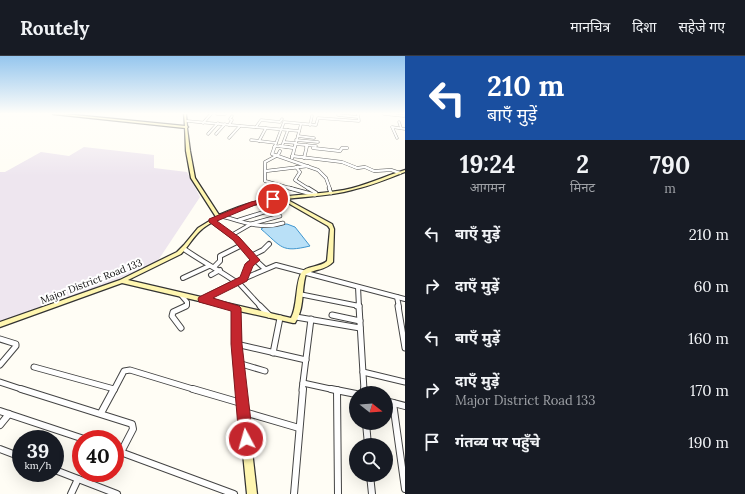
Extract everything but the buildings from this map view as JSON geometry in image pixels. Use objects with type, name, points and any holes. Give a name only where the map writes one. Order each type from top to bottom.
[{"type":"street","points":[[187,134],[188,151],[193,178],[220,216],[270,227],[283,223]]},
{"type":"street","points":[[229,138],[232,134]]},
{"type":"street","points":[[260,141],[263,134]]},
{"type":"street","points":[[279,134],[272,153],[276,156],[307,165],[318,170],[326,178],[331,193]]},
{"type":"street","points":[[282,146],[287,134]]},
{"type":"street","points":[[291,160],[298,136],[314,137],[313,142]]},
{"type":"street","points":[[306,141],[307,137]]},
{"type":"street","points":[[251,140],[294,148]]},
{"type":"street","points":[[284,142],[318,142]]},
{"type":"street","points":[[296,142],[329,150],[340,151],[342,148],[347,148]]},
{"type":"street","points":[[307,145],[305,158],[307,165]]},
{"type":"street","points":[[312,159],[315,147]]},
{"type":"street","points":[[320,160],[321,149]]},
{"type":"street","points":[[328,161],[329,150]]},
{"type":"street","points":[[280,151],[276,156],[265,162],[266,182],[317,194]]},
{"type":"street","points":[[292,156],[345,163],[357,168],[365,167],[374,171],[392,170],[402,172]]},
{"type":"street","points":[[266,171],[307,165]]},
{"type":"street","points":[[296,167],[300,172],[295,180],[317,194]]},
{"type":"street","name":"Major District Road 133","points":[[0,325],[122,282],[161,263],[184,249],[199,228],[220,216],[255,203],[273,199],[331,193],[360,187],[402,172]]},
{"type":"street","points":[[263,191],[273,192],[284,190]]},
{"type":"street","points":[[273,192],[273,199]]},
{"type":"street","points":[[122,282],[202,299],[293,321],[296,316],[304,273],[329,264],[332,226],[282,198]]},
{"type":"street","points":[[239,220],[274,209]]},
{"type":"street","points":[[232,235],[251,224],[280,216]]},
{"type":"street","points":[[211,221],[232,235],[265,269]]},
{"type":"street","points":[[251,256],[263,250],[269,244]]},
{"type":"street","points":[[214,267],[220,261],[220,256],[242,245]]},
{"type":"street","points":[[184,249],[209,266],[220,270],[237,282],[269,315]]},
{"type":"street","points":[[243,279],[249,264],[255,260]]},
{"type":"street","points":[[202,299],[276,265],[405,299]]},
{"type":"street","points":[[183,278],[209,266]]},
{"type":"street","points":[[211,275],[220,270]]},
{"type":"street","points":[[358,287],[363,386]]},
{"type":"street","points":[[299,294],[359,306]]},
{"type":"street","points":[[181,295],[187,302],[187,305],[173,312],[172,316],[181,328]]},
{"type":"street","points":[[397,297],[405,348]]},
{"type":"street","points":[[236,308],[236,344],[252,494]]},
{"type":"street","points":[[332,315],[360,321]]},
{"type":"street","points":[[296,316],[360,328]]},
{"type":"street","points":[[273,353],[280,318]]},
{"type":"street","points":[[294,494],[303,383],[311,319]]},
{"type":"street","points":[[0,339],[16,344],[16,346],[0,365]]},
{"type":"street","points":[[236,344],[306,360]]},
{"type":"street","points":[[238,363],[265,371]]},
{"type":"street","points":[[34,367],[114,389]]},
{"type":"street","points":[[101,413],[124,371],[130,370],[242,403]]},
{"type":"street","points":[[362,372],[405,382]]},
{"type":"street","points":[[0,382],[132,424],[133,426],[124,441]]},
{"type":"street","points":[[303,383],[349,393]]},
{"type":"street","points":[[337,390],[338,494]]},
{"type":"street","points":[[405,406],[393,403],[405,489]]},
{"type":"street","points":[[0,410],[72,435]]},
{"type":"street","points":[[243,412],[299,428]]},
{"type":"street","points":[[0,425],[9,414]]},
{"type":"street","points":[[0,449],[12,454]]},
{"type":"street","points":[[124,453],[234,494]]},
{"type":"street","points":[[71,494],[77,482]]},
{"type":"street","points":[[86,482],[117,494]]},
{"type":"street","points":[[371,482],[372,494]]},
{"type":"shaded area","points":[[84,147],[154,155],[154,168],[187,172],[200,197],[157,262],[116,280],[0,324],[0,172],[5,172],[41,152],[69,156]]},
{"type":"water","points":[[287,224],[295,227],[310,246],[293,249],[282,247],[261,229],[266,226]]},
{"type":"route","points":[[246,439],[236,344],[236,308],[202,299],[243,279],[249,264],[255,260],[236,238],[211,221],[260,201],[273,199]]}]
